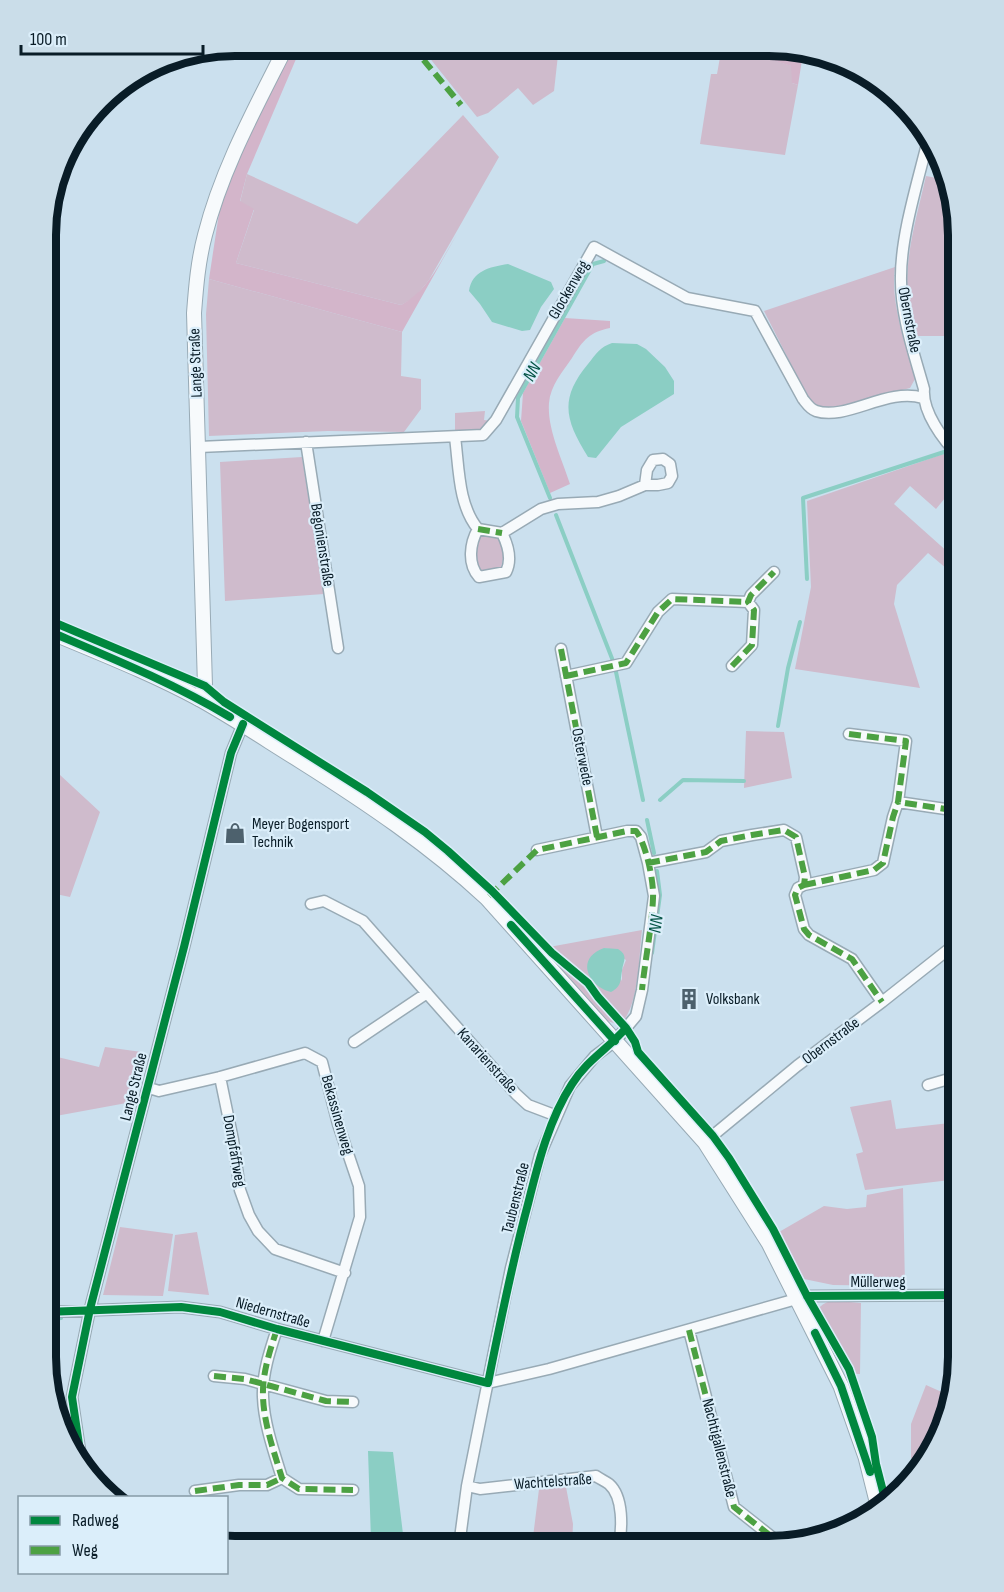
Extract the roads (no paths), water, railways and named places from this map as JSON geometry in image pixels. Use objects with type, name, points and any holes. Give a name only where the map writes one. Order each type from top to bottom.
[{"type":"main road","points":[[55,634],[145,672],[243,724],[333,781],[422,842],[487,898],[705,1142],[769,1244],[841,1386],[866,1457],[877,1500]]},
{"type":"street","name":"Lange Straße","points":[[199,699],[205,686],[194,313],[197,278],[204,236],[217,194],[282,55]]},
{"type":"street","name":"Obernstraße","points":[[926,148],[904,247],[901,276],[904,311],[924,389],[923,398],[936,428],[948,445]]},
{"type":"street","name":"Glockenweg","points":[[199,447],[483,435],[496,420],[594,247],[687,298],[755,311],[803,399],[808,407],[815,411],[831,413],[894,397],[913,395],[923,398]]},
{"type":"street","points":[[455,437],[465,506],[469,519],[478,529],[502,533],[541,509],[558,504],[598,502],[645,485]]},
{"type":"street","name":"Begonienstraße","points":[[306,442],[338,648]]},
{"type":"street","points":[[478,529],[470,552],[474,572],[479,577],[506,572],[509,565],[508,552],[502,533]]},
{"type":"street","points":[[748,602],[751,595],[774,572]]},
{"type":"street","points":[[566,676],[626,663],[658,612],[672,599],[748,602]]},
{"type":"street","points":[[732,666],[752,645],[754,610],[748,602]]},
{"type":"street","name":"Osterwede","points":[[561,649],[597,837]]},
{"type":"street","name":"Lange Straße","points":[[79,1448],[72,1397],[90,1309],[149,1088],[231,753],[243,724]]},
{"type":"street","points":[[849,734],[906,741],[898,802],[883,863],[874,870],[804,885],[798,888],[795,895],[804,929],[810,935],[852,959],[882,1002]]},
{"type":"street","points":[[898,802],[948,809]]},
{"type":"street","points":[[648,863],[706,852],[721,841],[784,830],[796,837],[805,877],[804,885]]},
{"type":"street","points":[[537,850],[636,831],[641,837],[654,896],[642,990],[636,1016],[615,1041]]},
{"type":"street","name":"Kanarienstraße","points":[[311,904],[324,901],[363,921],[516,1095],[528,1105],[556,1116]]},
{"type":"street","name":"Obernstraße","points":[[705,1142],[797,1066],[948,950]]},
{"type":"street","points":[[354,1042],[427,993]]},
{"type":"street","name":"Taubenstraße","points":[[460,1536],[467,1486],[488,1383],[519,1238],[540,1155],[570,1086],[595,1056],[615,1041]]},
{"type":"street","name":"Bekassinenweg","points":[[149,1088],[159,1091],[220,1077],[305,1053],[322,1062],[338,1124],[359,1185],[360,1217],[323,1341]]},
{"type":"street","name":"Dompfaffweg","points":[[220,1077],[233,1140],[240,1190],[249,1215],[258,1231],[275,1249],[345,1273]]},
{"type":"street","points":[[928,1085],[948,1079]]},
{"type":"street","name":"Müllerweg","points":[[798,1299],[818,1295],[948,1295]]},
{"type":"street","name":"Niedernstraße","points":[[55,1311],[181,1306],[220,1312],[277,1329],[488,1383],[549,1370],[798,1299]]},
{"type":"street","points":[[277,1329],[263,1383],[263,1397],[267,1427],[282,1478],[299,1489],[353,1490]]},
{"type":"street","name":"Nachtigallenstraße","points":[[689,1330],[734,1507],[771,1536]]},
{"type":"street","points":[[214,1376],[263,1383],[326,1401],[353,1402]]},
{"type":"street","name":"Wachtelstraße","points":[[467,1486],[480,1489],[596,1476],[611,1486],[620,1506],[621,1536]]},
{"type":"street","points":[[195,1491],[239,1485],[267,1485],[282,1478]]},
{"type":"waterway","name":"NN","points":[[550,498],[517,417],[518,398],[593,264],[604,261]]},
{"type":"waterway","points":[[807,579],[803,498],[947,451]]},
{"type":"waterway","name":"NN","points":[[556,515],[613,661]]},
{"type":"waterway","points":[[778,726],[788,668],[800,622]]},
{"type":"waterway","name":"NN","points":[[616,672],[643,800]]},
{"type":"waterway","points":[[660,800],[683,780],[744,781]]},
{"type":"waterway","name":"NN","points":[[647,820],[654,853]]},
{"type":"waterway","name":"NN","points":[[652,953],[660,895],[657,871]]},
{"type":"waterway","points":[[55,1319],[61,1318]]},
{"type":"place","name":"Meyer Bogensport Technik","points":[[235,833]]},
{"type":"place","name":"Volksbank","points":[[689,999]]}]
